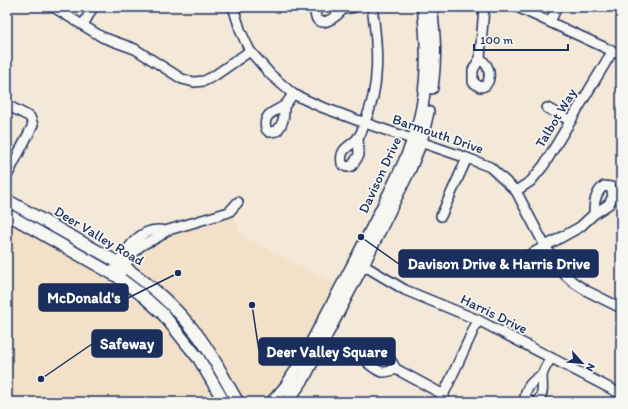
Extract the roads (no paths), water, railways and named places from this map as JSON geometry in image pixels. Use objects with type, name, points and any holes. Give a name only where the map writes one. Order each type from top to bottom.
[{"type":"main road","name":"Davison Drive","points":[[272,402],[286,386],[300,364],[359,262],[410,169],[417,140],[427,66],[426,37],[422,7]]},
{"type":"main road","name":"Davison Drive","points":[[417,140],[429,108],[434,69],[435,41],[431,7]]},
{"type":"main road","name":"Deer Valley Road","points":[[7,200],[122,265],[157,292],[196,334],[216,364],[238,402]]},
{"type":"main road","name":"Deer Valley Road","points":[[7,214],[115,275],[148,300],[162,313],[199,359],[224,402]]},
{"type":"main road","name":"Davison Drive","points":[[287,402],[304,378],[359,262]]},
{"type":"main road","points":[[295,402],[304,378]]},
{"type":"street","points":[[53,7],[102,37],[135,49],[182,79],[194,82],[204,81],[214,76],[250,51]]},
{"type":"street","points":[[83,25],[93,7]]},
{"type":"street","name":"Barmouth Drive","points":[[233,7],[241,32],[250,51],[270,75],[293,94],[319,106],[490,167],[516,191],[545,246],[560,270],[587,292],[621,308]]},
{"type":"street","points":[[321,7],[315,12],[315,17],[323,22],[330,21],[338,16],[340,8],[355,7]]},
{"type":"street","points":[[358,138],[373,101],[376,76],[377,38],[372,7]]},
{"type":"street","points":[[480,58],[484,7]]},
{"type":"street","points":[[517,7],[617,54]]},
{"type":"street","points":[[550,22],[557,7]]},
{"type":"street","name":"Talbot Way","points":[[516,191],[530,181],[544,165],[571,121],[617,54]]},
{"type":"street","points":[[284,106],[293,94]]},
{"type":"street","points":[[7,105],[30,117],[34,126],[7,176]]},
{"type":"street","points":[[548,108],[571,121]]},
{"type":"street","points":[[441,216],[467,158]]},
{"type":"street","points":[[115,275],[138,247],[150,240],[161,237],[165,231],[229,212],[238,202]]},
{"type":"street","points":[[504,269],[580,227],[594,214]]},
{"type":"street","name":"Harris Drive","points":[[359,262],[406,290],[478,320],[621,394]]},
{"type":"street","points":[[396,369],[442,398],[478,320]]},
{"type":"street","points":[[530,402],[525,397],[526,392],[532,382],[542,375],[551,358]]},
{"type":"street","points":[[536,402],[539,400],[543,390],[542,375]]},
{"type":"place","name":"Davison Drive & Harris Drive","points":[[361,237]]},
{"type":"place","name":"McDonald's","points":[[178,273]]},
{"type":"place","name":"Deer Valley Square","points":[[252,305]]},
{"type":"place","name":"Safeway","points":[[41,379]]}]
